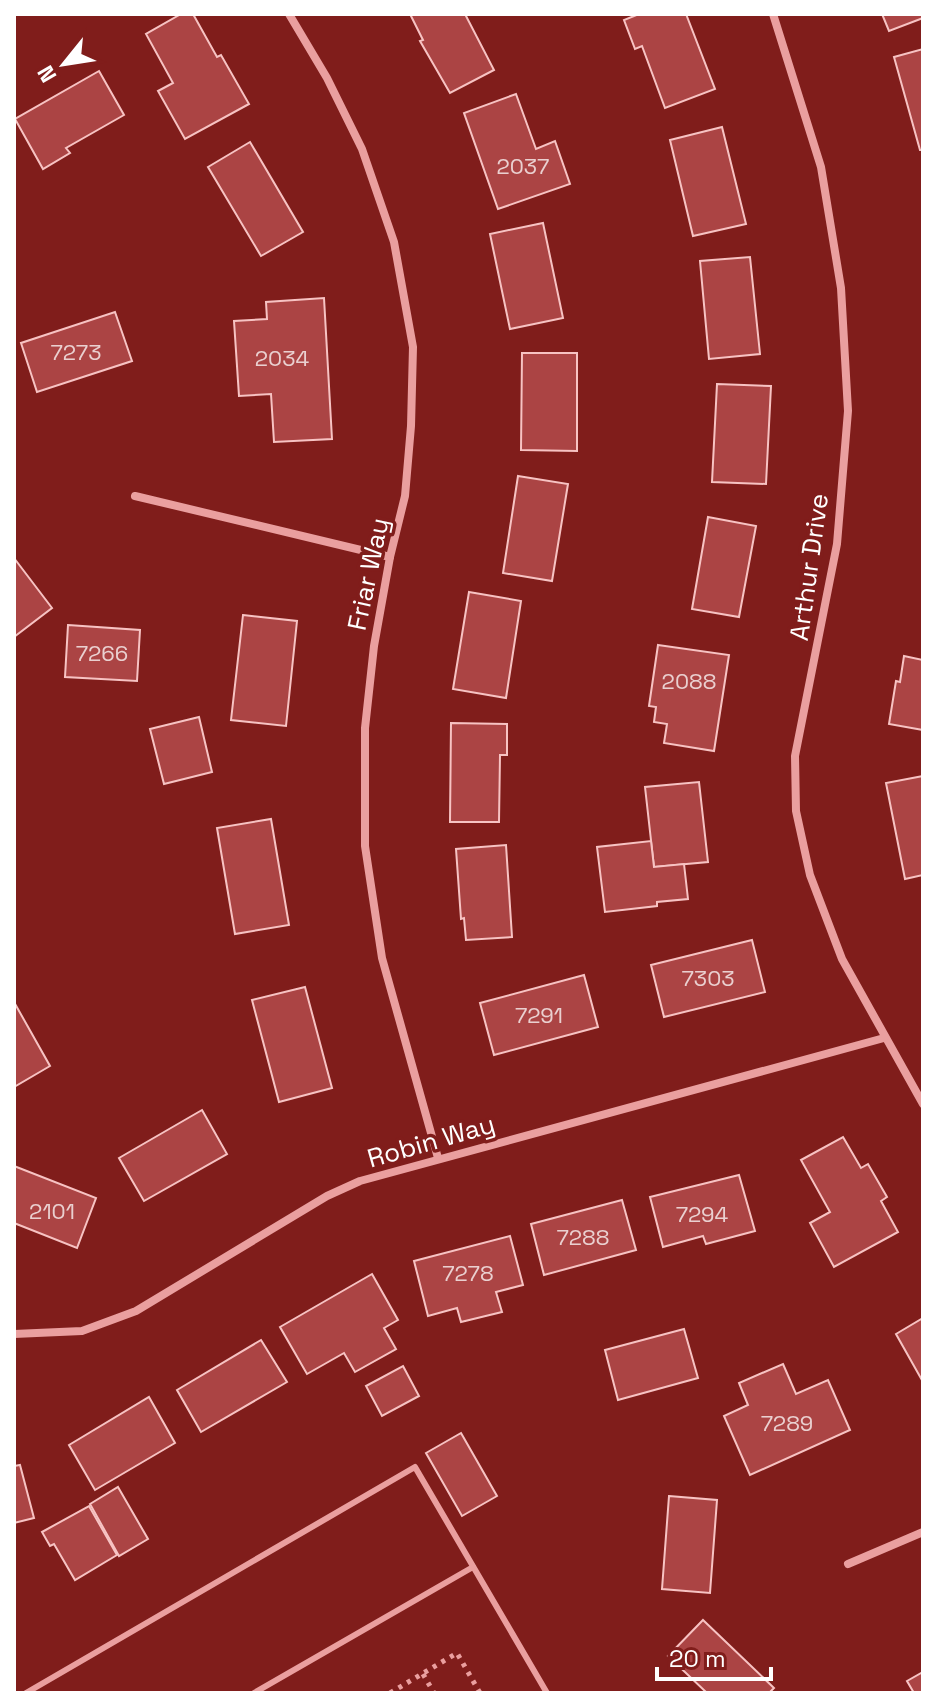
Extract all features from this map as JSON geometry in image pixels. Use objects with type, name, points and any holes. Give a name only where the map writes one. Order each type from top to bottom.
[{"type":"street","name":"Friar Way","points":[[289,14],[327,78],[362,149],[394,242],[413,347],[405,496],[374,646],[365,728],[365,846],[382,958],[438,1158]]},
{"type":"street","name":"Arthur Drive","points":[[773,14],[821,167],[841,288],[848,411],[837,544],[795,756],[796,811],[810,875],[842,959],[923,1104]]},
{"type":"street","points":[[135,496],[390,557]]},
{"type":"street","name":"Robin Way","points":[[14,1334],[82,1331],[136,1311],[327,1196],[360,1181],[884,1038]]},
{"type":"street","points":[[848,1564],[923,1532]]},
{"type":"lane","points":[[26,1693],[415,1467],[547,1693]]},
{"type":"lane","points":[[254,1693],[473,1567]]},
{"type":"path","points":[[390,1693],[457,1653],[480,1693]]},
{"type":"path","points":[[423,1674],[434,1693]]},
{"type":"building","points":[[181,14],[193,14],[249,104],[185,139],[158,91],[173,83],[146,34]]},
{"type":"building","points":[[410,14],[465,14],[494,70],[450,93],[420,41],[423,40]]},
{"type":"building","points":[[639,14],[686,14],[715,89],[665,108],[642,46],[635,49],[624,20]]},
{"type":"building","points":[[882,14],[923,14],[923,18],[889,31]]},
{"type":"building","points":[[923,49],[923,150],[920,150],[894,57]]},
{"type":"building","points":[[99,71],[124,115],[66,148],[70,153],[43,169],[15,119]]},
{"type":"building","points":[[516,94],[536,149],[555,141],[570,184],[498,209],[464,113]]},
{"type":"building","points":[[722,127],[746,224],[693,236],[670,140]]},
{"type":"building","points":[[250,142],[303,232],[261,256],[208,167]]},
{"type":"building","points":[[543,223],[563,318],[510,329],[490,234]]},
{"type":"building","points":[[750,257],[760,354],[709,359],[700,261]]},
{"type":"building","points":[[324,298],[332,439],[274,442],[271,394],[239,396],[234,321],[267,319],[266,302]]},
{"type":"building","points":[[115,312],[132,361],[37,392],[21,343]]},
{"type":"building","points":[[522,353],[577,353],[577,451],[521,450]]},
{"type":"building","points":[[717,384],[771,386],[766,484],[712,482]]},
{"type":"building","points":[[518,476],[568,484],[552,581],[503,573]]},
{"type":"building","points":[[708,517],[756,526],[739,617],[692,609]]},
{"type":"building","points":[[14,558],[52,608],[14,637]]},
{"type":"building","points":[[469,592],[521,601],[506,698],[453,689]]},
{"type":"building","points":[[243,615],[297,621],[286,726],[231,720]]},
{"type":"building","points":[[68,625],[140,630],[137,681],[65,677]]},
{"type":"building","points":[[658,645],[729,655],[714,751],[664,743],[667,724],[654,722],[656,707],[649,706]]},
{"type":"building","points":[[904,656],[923,660],[923,730],[889,724],[896,681],[900,682]]},
{"type":"building","points":[[199,717],[212,772],[164,784],[150,729]]},
{"type":"building","points":[[451,723],[507,724],[507,755],[500,755],[499,822],[450,822]]},
{"type":"building","points":[[923,776],[923,875],[905,879],[886,783]]},
{"type":"building","points":[[699,782],[708,862],[654,867],[645,787]]},
{"type":"building","points":[[271,819],[289,925],[235,934],[217,828]]},
{"type":"building","points":[[651,841],[654,867],[684,864],[688,899],[605,912],[597,847]]},
{"type":"building","points":[[506,845],[512,937],[466,940],[464,918],[461,919],[456,849]]},
{"type":"building","points":[[752,940],[765,992],[664,1017],[651,965]]},
{"type":"building","points":[[584,975],[598,1027],[494,1055],[480,1003]]},
{"type":"building","points":[[305,987],[332,1088],[279,1102],[252,1000]]},
{"type":"building","points":[[14,1002],[50,1066],[14,1087]]},
{"type":"building","points":[[202,1110],[227,1154],[144,1201],[119,1158]]},
{"type":"building","points":[[843,1137],[861,1168],[868,1164],[887,1197],[881,1201],[898,1232],[834,1267],[810,1223],[830,1212],[801,1160]]},
{"type":"building","points":[[14,1166],[96,1198],[77,1248],[14,1223]]},
{"type":"building","points":[[739,1175],[755,1231],[706,1244],[703,1236],[663,1247],[650,1197]]},
{"type":"building","points":[[622,1200],[636,1250],[544,1275],[531,1224]]},
{"type":"building","points":[[510,1236],[523,1285],[496,1292],[502,1312],[461,1322],[457,1308],[428,1316],[414,1261]]},
{"type":"building","points":[[372,1274],[398,1320],[384,1328],[396,1349],[355,1372],[344,1353],[307,1374],[280,1327]]},
{"type":"building","points":[[923,1318],[923,1382],[896,1334]]},
{"type":"building","points":[[684,1329],[698,1378],[618,1400],[605,1350]]},
{"type":"building","points":[[261,1340],[287,1382],[201,1432],[177,1390]]},
{"type":"building","points":[[783,1364],[796,1394],[828,1380],[850,1430],[750,1475],[724,1416],[748,1405],[739,1383]]},
{"type":"building","points":[[403,1366],[419,1396],[382,1416],[366,1386]]},
{"type":"building","points":[[149,1397],[175,1443],[95,1490],[69,1445]]},
{"type":"building","points":[[461,1433],[497,1496],[462,1516],[426,1453]]},
{"type":"building","points":[[20,1465],[34,1518],[14,1523],[14,1466]]},
{"type":"building","points":[[118,1487],[148,1539],[119,1556],[90,1504]]},
{"type":"building","points":[[669,1496],[717,1500],[710,1593],[662,1589]]},
{"type":"building","points":[[89,1506],[117,1555],[75,1580],[54,1544],[50,1546],[42,1532]]},
{"type":"building","points":[[703,1620],[774,1688],[769,1693],[707,1693],[668,1656]]},
{"type":"building","points":[[923,1672],[923,1693],[914,1693],[907,1681]]}]
